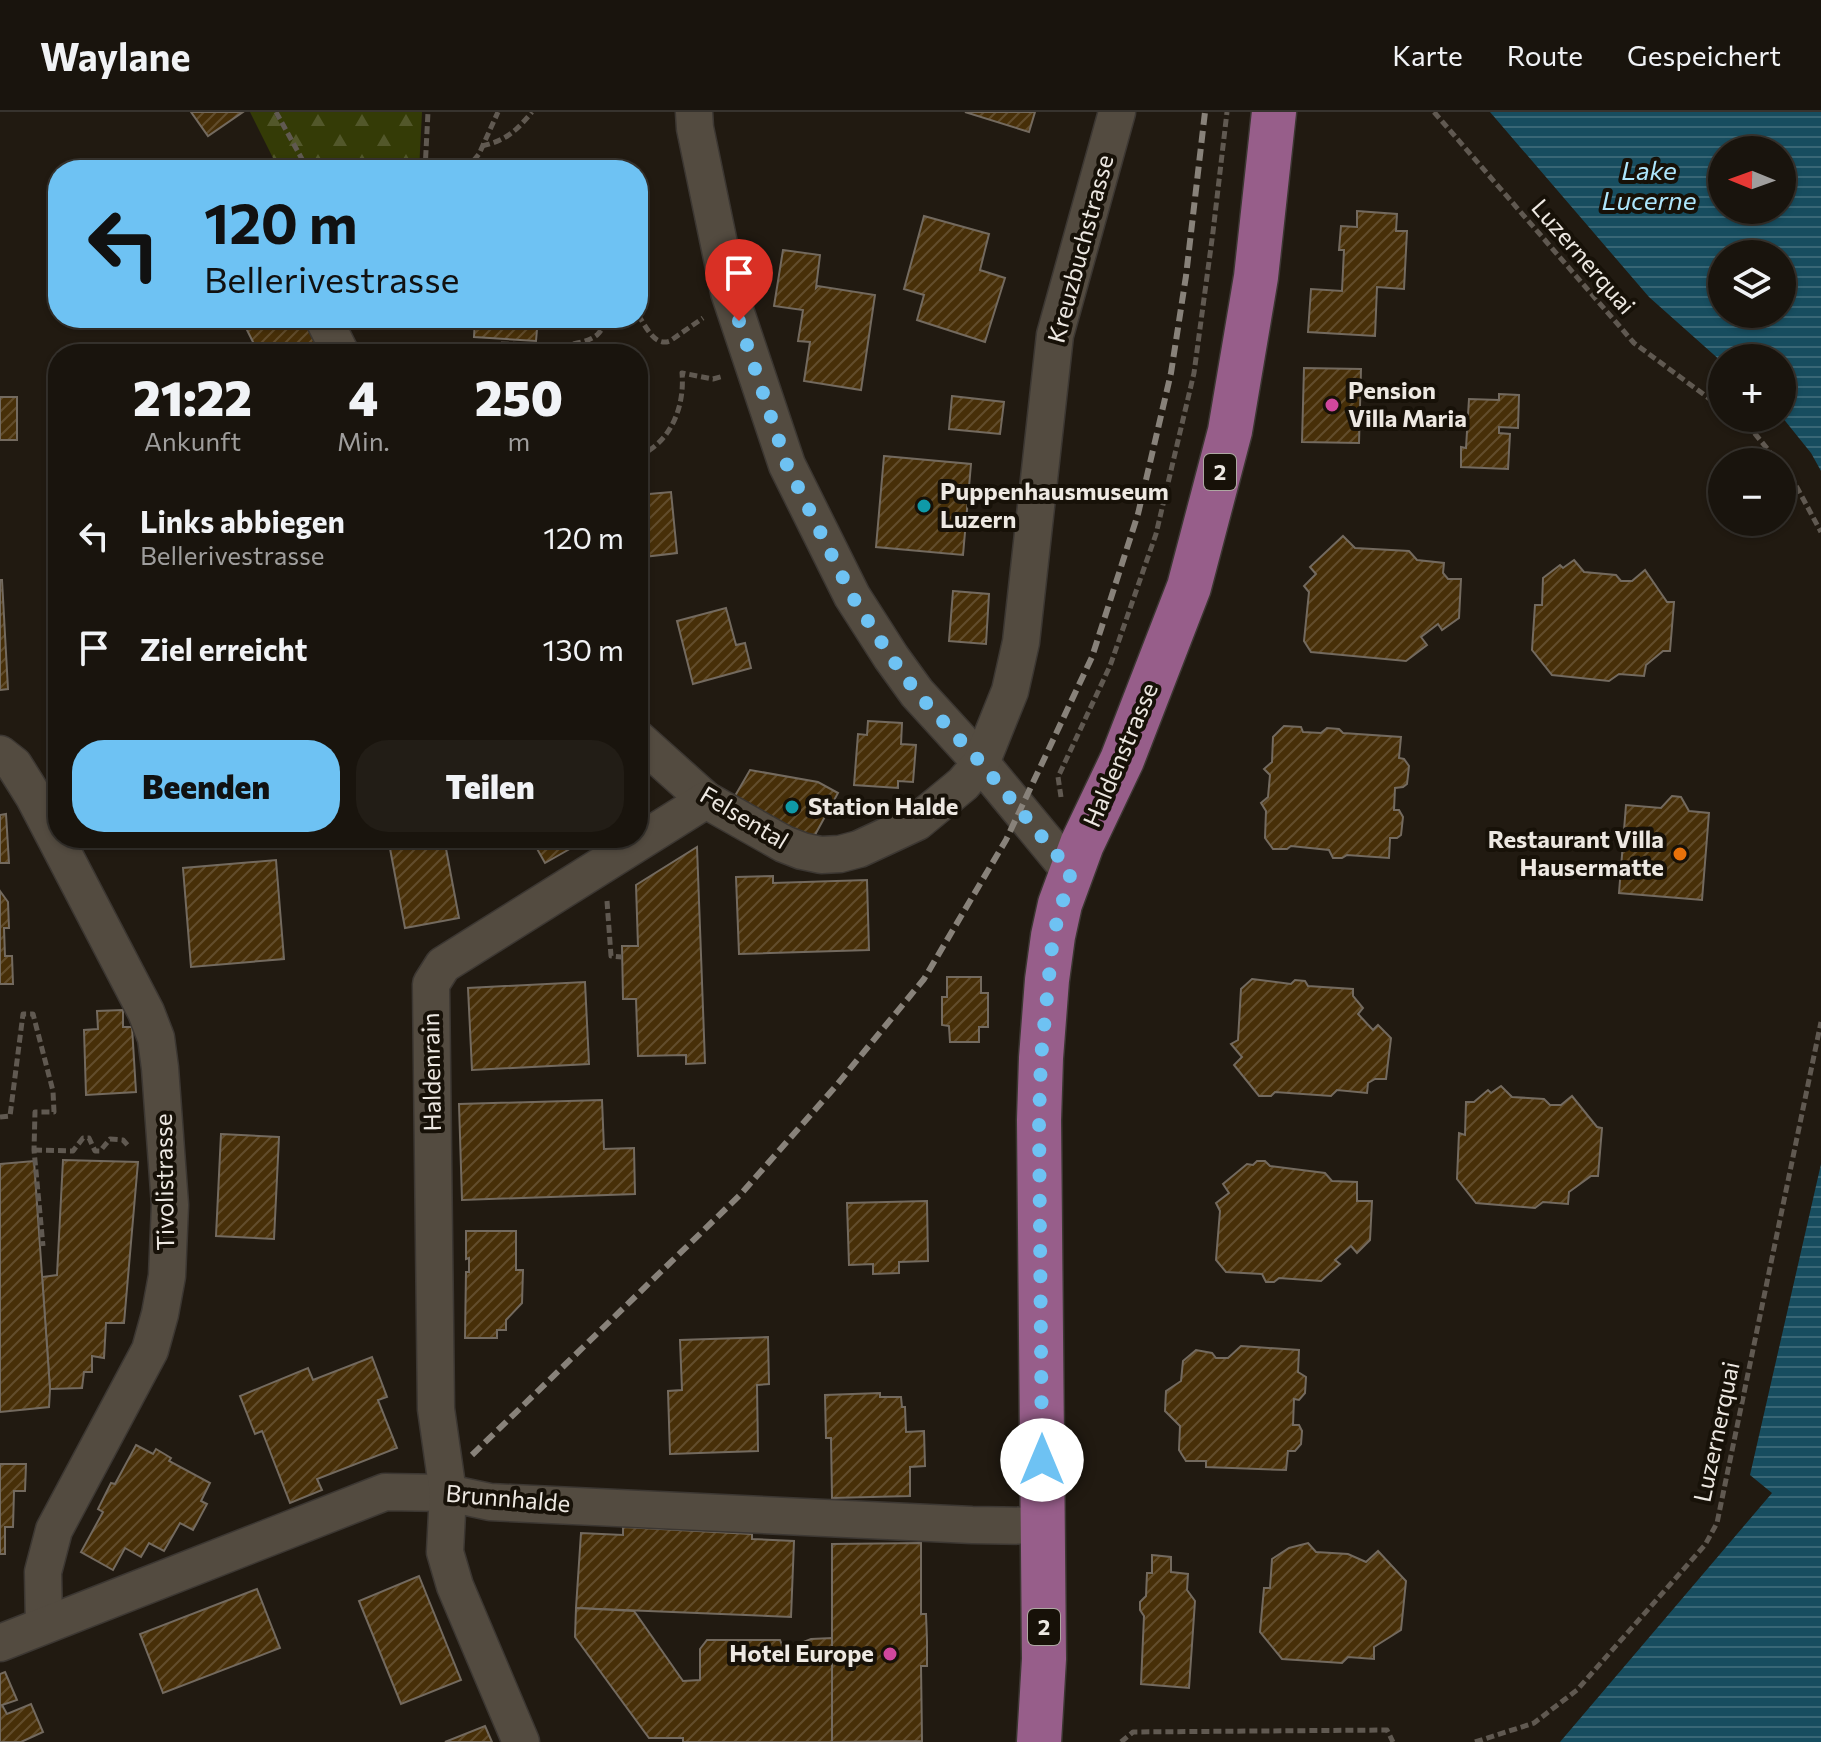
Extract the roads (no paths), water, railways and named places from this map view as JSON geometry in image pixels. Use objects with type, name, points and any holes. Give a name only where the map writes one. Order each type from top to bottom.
[{"type":"main road","name":"Haldenstrasse","points":[[1039,1742],[1044,1659],[1039,1120],[1041,1058],[1053,936],[1071,872],[1122,760],[1189,587],[1217,484],[1245,349],[1274,112]]},
{"type":"street","name":"Kreuzbuchstrasse","points":[[981,763],[1017,666],[1055,335],[1117,112]]},
{"type":"street","points":[[700,117],[729,292],[787,465],[852,596],[891,657],[917,693],[981,763],[1071,872]]},
{"type":"street","name":"Felsental","points":[[648,748],[706,800],[784,844],[821,855],[859,849],[917,822],[963,784],[981,763]]},
{"type":"street","name":"Tivolistrasse","points":[[0,754],[14,765],[48,824]]},
{"type":"street","name":"Haldenrain","points":[[648,836],[706,800]]},
{"type":"street","name":"Tivolistrasse","points":[[44,1624],[43,1572],[54,1530],[150,1350],[167,1276],[170,1205],[156,1038],[146,1012],[61,848]]},
{"type":"street","name":"Haldenrain","points":[[521,1742],[455,1586],[445,1552],[448,1493],[436,1409],[431,984],[443,965],[630,848]]},
{"type":"street","name":"Brunnhalde","points":[[0,1643],[385,1492],[448,1493],[490,1502],[1043,1526]]},
{"type":"water","name":"Lake Lucerne","points":[[1490,112],[1821,112],[1821,471],[1794,432],[1796,344],[1708,344],[1708,350],[1649,297]]},
{"type":"water","points":[[1821,1164],[1821,1742],[1560,1742],[1772,1493],[1750,1475]]},
{"type":"railway","points":[[472,1455],[741,1194],[835,1087],[924,979],[1006,840],[1092,657],[1138,514],[1171,373],[1205,112]]},
{"type":"place","name":"Pension Villa Maria","points":[[1332,405]]},
{"type":"place","name":"Puppenhausmuseum Luzern","points":[[924,506]]},
{"type":"place","name":"Station Halde","points":[[792,807]]},
{"type":"place","name":"Restaurant Villa Hausermatte","points":[[1680,854]]},
{"type":"place","name":"Hotel Europe","points":[[890,1654]]}]
